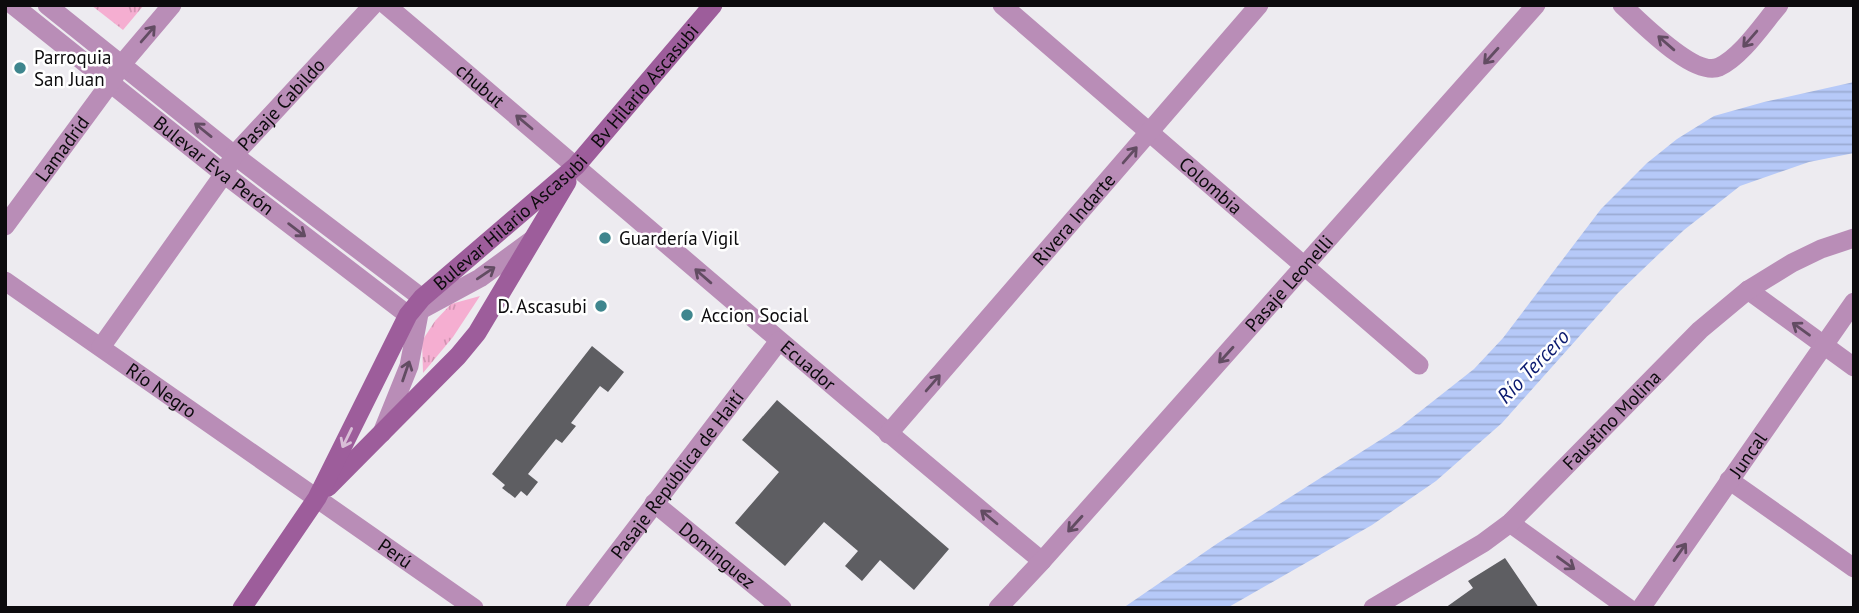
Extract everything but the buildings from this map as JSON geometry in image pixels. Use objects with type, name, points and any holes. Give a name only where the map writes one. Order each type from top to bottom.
[{"type":"main road","name":"Bv Hilario Ascasubi","points":[[576,166],[713,5]]},
{"type":"main road","name":"Bulevar Hilario Ascasubi","points":[[317,498],[458,356],[477,333],[576,166]]},
{"type":"main road","name":"Bulevar Hilario Ascasubi","points":[[243,608],[317,498],[416,308],[576,166]]},
{"type":"street","name":"Bulevar Eva Perón","points":[[13,5],[224,174],[416,308]]},
{"type":"street","name":"Bulevar Eva Perón","points":[[47,5],[234,155],[416,308]]},
{"type":"street","name":"Lamadrid","points":[[5,226],[122,64],[172,5]]},
{"type":"street","name":"Pasaje Cabildo","points":[[101,347],[224,174],[234,155],[373,5]]},
{"type":"street","name":"chubut","points":[[386,5],[576,166]]},
{"type":"street","name":"Colombia","points":[[1002,5],[1419,365]]},
{"type":"street","name":"Rivera Indarte","points":[[888,435],[1259,5]]},
{"type":"street","name":"Pasaje Leonelli","points":[[998,608],[1536,5]]},
{"type":"street","points":[[1622,5],[1683,58],[1703,67],[1716,68],[1735,56],[1779,5]]},
{"type":"street","name":"Ecuador","points":[[576,166],[888,435],[1042,561]]},
{"type":"street","name":"Faustino Molina","points":[[1373,608],[1483,543],[1510,523],[1700,330],[1748,290],[1792,263],[1821,249],[1854,238]]},
{"type":"street","points":[[381,434],[409,366],[416,308],[480,278],[532,240]]},
{"type":"street","name":"Río Negro","points":[[5,281],[317,498]]},
{"type":"street","points":[[1748,290],[1854,367]]},
{"type":"street","name":"Juncal","points":[[1641,608],[1854,302]]},
{"type":"street","name":"Pasaje República de Haití","points":[[575,608],[779,341]]},
{"type":"street","points":[[1729,480],[1854,568]]},
{"type":"street","name":"Perú","points":[[317,498],[474,608]]},
{"type":"street","name":"Dominguez","points":[[654,503],[782,608]]},
{"type":"street","points":[[1510,523],[1628,608]]},
{"type":"green space","points":[[91,5],[144,5],[123,30]]},
{"type":"green space","points":[[480,296],[453,337],[423,373],[422,341],[435,321],[451,304]]},
{"type":"water","name":"Río Tercero","points":[[1854,82],[1854,153],[1809,162],[1740,186],[1684,230],[1618,293],[1502,423],[1436,481],[1372,525],[1227,608],[1123,608],[1218,543],[1399,428],[1474,369],[1503,338],[1601,209],[1647,163],[1677,139],[1714,116]]},
{"type":"place","name":"Parroquia San Juan","points":[[20,68]]},
{"type":"place","name":"Guardería Vigil","points":[[605,238]]},
{"type":"place","name":"D. Ascasubi","points":[[601,306]]},
{"type":"place","name":"Accion Social","points":[[687,315]]}]
